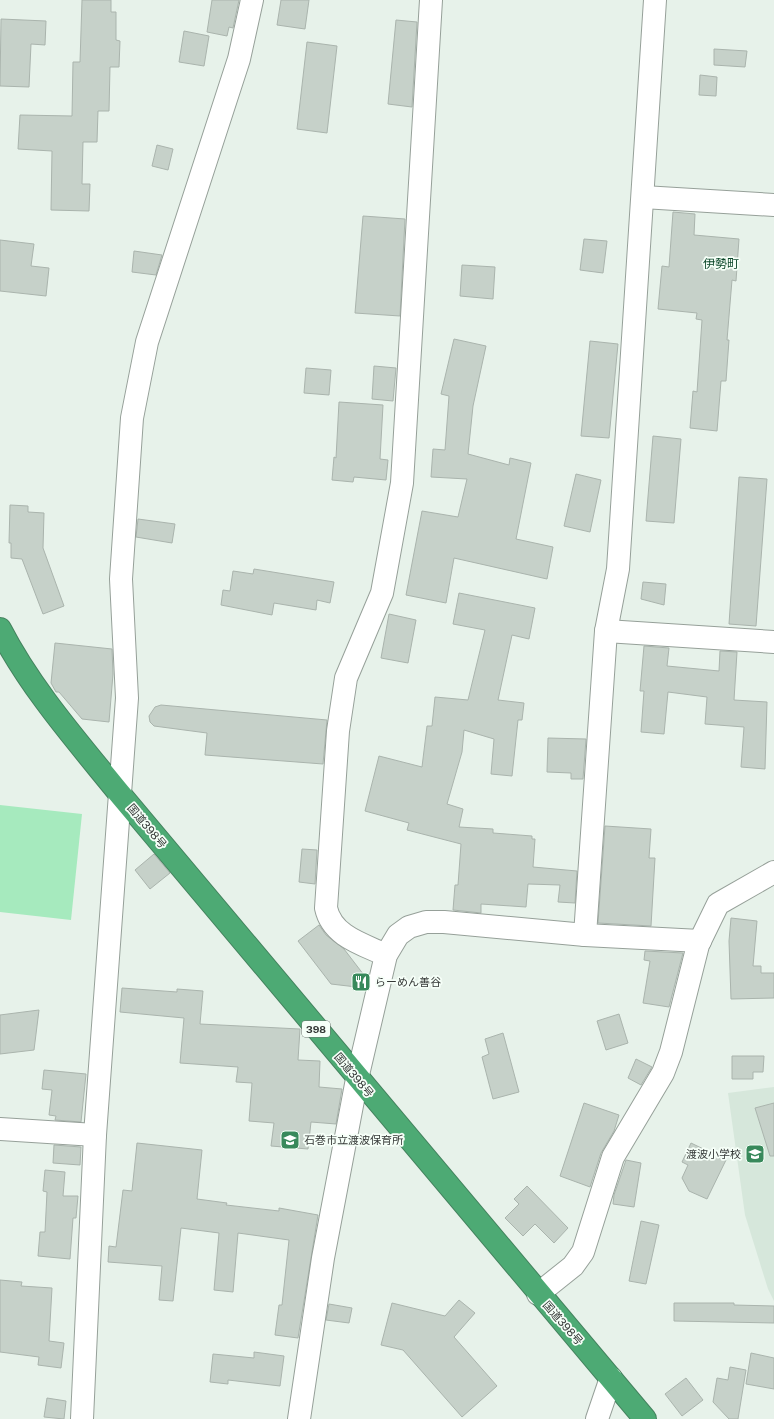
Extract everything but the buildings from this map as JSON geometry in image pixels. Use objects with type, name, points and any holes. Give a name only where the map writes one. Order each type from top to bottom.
[{"type":"highway","name":"国道398号","points":[[0,629],[9,646],[58,717],[119,793],[538,1294],[645,1419]]},
{"type":"street","points":[[82,1419],[95,1135],[127,698],[121,579],[132,418],[147,342],[239,58],[252,0]]},
{"type":"street","points":[[386,955],[340,933],[328,918],[326,908],[338,731],[346,678],[382,592],[402,483],[431,0]]},
{"type":"street","points":[[585,934],[606,631],[618,569],[655,0]]},
{"type":"street","points":[[643,196],[774,205]]},
{"type":"street","points":[[606,631],[774,642]]},
{"type":"street","points":[[538,1294],[573,1266],[583,1252],[613,1157],[663,1073],[672,1052],[700,941],[718,904],[774,872]]},
{"type":"street","points":[[299,1419],[323,1258],[358,1079],[386,955],[398,934],[409,927],[426,922],[700,941]]},
{"type":"street","points":[[0,1129],[95,1135]]},
{"type":"street","points":[[597,1419],[610,1378]]},
{"type":"shaded area","name":"渡波小学校","points":[[774,1087],[774,1301],[768,1289],[745,1215],[728,1093]]},
{"type":"green space","points":[[0,805],[82,814],[71,920],[0,912]]},
{"type":"place","name":"らーめん善谷","points":[[361,982]]},
{"type":"place","name":"石巻市立渡波保育所","points":[[290,1140]]},
{"type":"place","name":"渡波小学校","points":[[755,1154]]},
{"type":"district","name":"伊勢町","points":[[721,264]]}]
